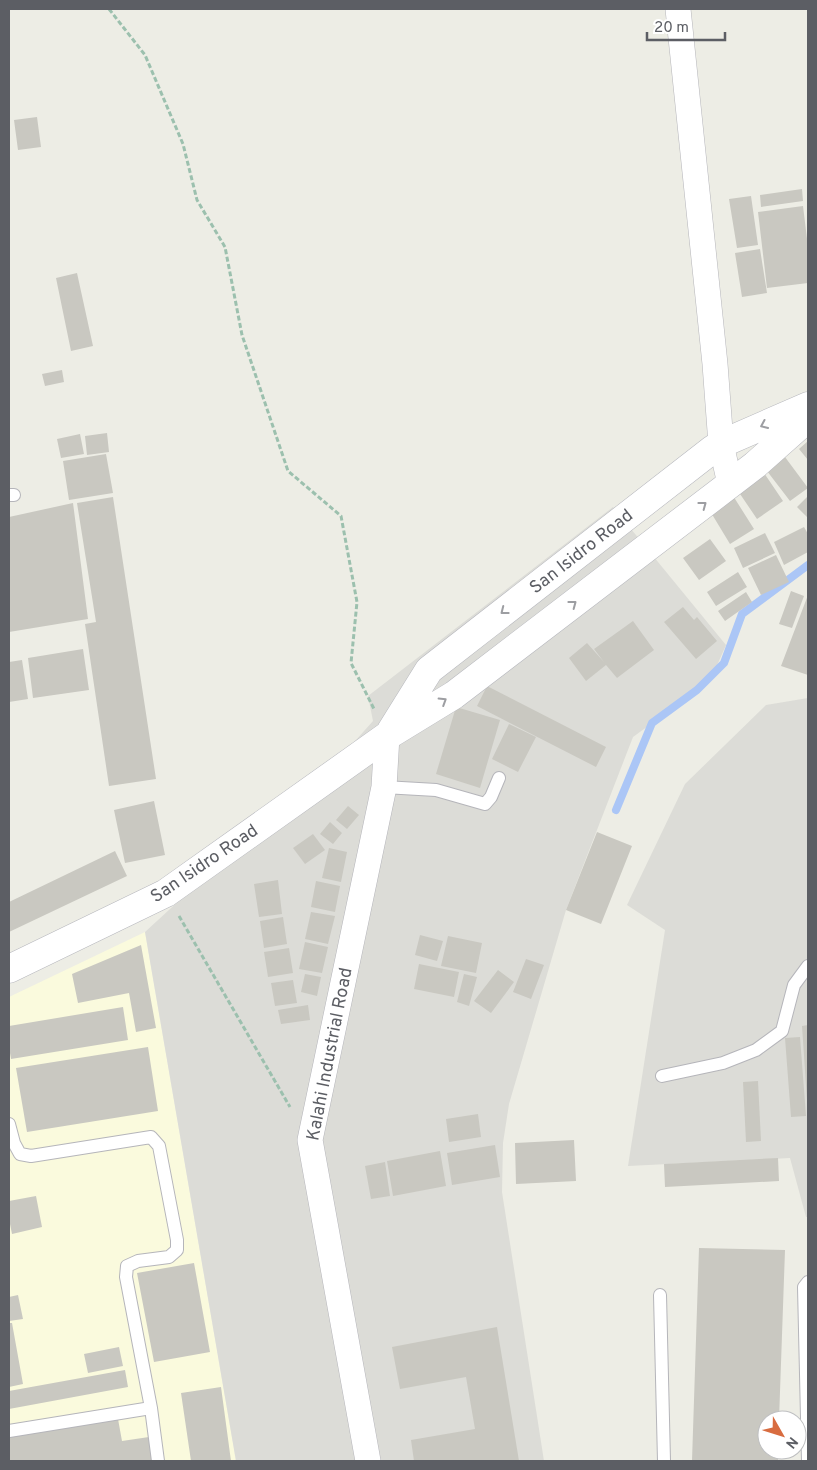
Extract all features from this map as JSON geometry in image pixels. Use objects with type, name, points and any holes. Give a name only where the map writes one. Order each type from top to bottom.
[{"type":"main road","name":"San Isidro Road","points":[[387,736],[429,670],[721,444],[808,406]]},
{"type":"main road","name":"San Isidro Road","points":[[9,969],[166,893],[387,736],[454,695],[755,465],[808,418]]},
{"type":"street","points":[[678,9],[715,364],[721,444],[730,484]]},
{"type":"street","name":"Kalahi Industrial Road","points":[[368,1461],[310,1140],[384,787],[387,736]]},
{"type":"lane","points":[[384,787],[436,790],[485,804],[491,797],[499,778]]},
{"type":"lane","points":[[662,1076],[723,1063],[756,1050],[782,1031],[794,985],[808,966]]},
{"type":"lane","points":[[9,1124],[14,1143],[20,1154],[31,1156],[150,1137],[159,1146],[177,1240],[177,1250],[169,1256],[138,1261],[127,1266],[126,1277],[151,1408],[158,1461]]},
{"type":"lane","points":[[808,1282],[804,1286],[808,1461]]},
{"type":"lane","points":[[660,1295],[664,1461]]},
{"type":"lane","points":[[9,1431],[151,1408]]},
{"type":"path","points":[[109,9],[145,55],[183,144],[197,200],[225,247],[242,335],[288,471],[341,516],[357,602],[352,663],[387,736]]},
{"type":"path","points":[[166,893],[310,1140]]},
{"type":"shaded area","points":[[613,507],[726,645],[710,681],[633,737],[566,910],[509,1104],[503,1143],[502,1192],[544,1461],[236,1461],[145,932],[220,863],[313,788],[373,721],[368,696]]},
{"type":"shaded area","points":[[808,698],[808,1217],[806,1217],[790,1158],[628,1166],[665,930],[627,905],[685,784],[766,705]]},
{"type":"shaded area","points":[[145,932],[236,1461],[9,1461],[9,997]]},
{"type":"building","points":[[37,117],[41,147],[18,150],[14,120]]},
{"type":"building","points":[[802,189],[803,201],[761,207],[760,195]]},
{"type":"building","points":[[751,196],[758,245],[737,248],[729,199]]},
{"type":"building","points":[[803,206],[808,247],[808,283],[767,288],[758,212]]},
{"type":"building","points":[[760,249],[767,293],[742,297],[735,253]]},
{"type":"building","points":[[77,273],[93,346],[71,351],[56,278]]},
{"type":"building","points":[[62,370],[64,382],[45,386],[42,374]]},
{"type":"building","points":[[107,433],[109,452],[87,455],[85,436]]},
{"type":"building","points":[[80,434],[84,454],[61,458],[57,439]]},
{"type":"building","points":[[808,441],[808,460],[799,449]]},
{"type":"building","points":[[106,454],[113,493],[69,500],[63,461]]},
{"type":"building","points":[[785,457],[808,488],[790,501],[767,471]]},
{"type":"building","points":[[762,470],[783,501],[757,519],[736,488]]},
{"type":"building","points":[[730,491],[754,529],[730,544],[707,506]]},
{"type":"building","points":[[808,496],[808,518],[797,507]]},
{"type":"building","points":[[113,497],[156,779],[109,786],[85,624],[96,622],[77,503]]},
{"type":"building","points":[[73,503],[88,619],[9,632],[9,517]]},
{"type":"building","points":[[804,527],[808,534],[808,552],[784,565],[774,542]]},
{"type":"building","points":[[765,533],[775,553],[743,568],[734,548]]},
{"type":"building","points":[[710,539],[726,561],[699,580],[683,558]]},
{"type":"building","points":[[776,555],[789,582],[761,595],[748,568]]},
{"type":"building","points":[[738,572],[747,587],[716,606],[707,592]]},
{"type":"building","points":[[791,591],[804,596],[792,628],[779,624]]},
{"type":"building","points":[[746,592],[752,602],[725,621],[718,611]]},
{"type":"building","points":[[808,595],[808,675],[781,666]]},
{"type":"building","points":[[683,607],[694,620],[697,617],[717,641],[696,659],[664,622]]},
{"type":"building","points":[[633,621],[654,650],[617,678],[606,665],[586,681],[569,658],[587,643],[604,662],[594,649]]},
{"type":"building","points":[[83,649],[89,690],[33,698],[28,658]]},
{"type":"building","points":[[22,660],[28,699],[9,702],[9,662]]},
{"type":"building","points":[[487,686],[606,747],[596,767],[477,706]]},
{"type":"building","points":[[456,707],[500,720],[480,788],[436,774]]},
{"type":"building","points":[[509,724],[536,737],[518,772],[492,759]]},
{"type":"building","points":[[154,801],[165,855],[125,863],[114,810]]},
{"type":"building","points":[[348,806],[359,815],[347,829],[336,820]]},
{"type":"building","points":[[330,822],[342,833],[333,844],[320,834]]},
{"type":"building","points":[[597,832],[632,846],[601,924],[566,910]]},
{"type":"building","points":[[313,834],[325,850],[305,864],[293,848]]},
{"type":"building","points":[[329,848],[347,852],[341,882],[322,878]]},
{"type":"building","points":[[115,851],[127,876],[9,932],[9,902]]},
{"type":"building","points":[[278,880],[282,914],[259,917],[254,884]]},
{"type":"building","points":[[316,881],[340,886],[335,912],[311,907]]},
{"type":"building","points":[[311,912],[335,916],[328,944],[305,939]]},
{"type":"building","points":[[283,917],[287,944],[264,948],[260,921]]},
{"type":"building","points":[[420,935],[443,941],[437,961],[415,955]]},
{"type":"building","points":[[448,936],[482,943],[476,973],[441,966]]},
{"type":"building","points":[[305,942],[328,947],[322,973],[299,969]]},
{"type":"building","points":[[141,945],[156,1028],[136,1032],[129,993],[78,1003],[72,974]]},
{"type":"building","points":[[289,948],[293,973],[268,977],[264,952]]},
{"type":"building","points":[[526,959],[544,965],[531,999],[513,992]]},
{"type":"building","points":[[419,964],[459,972],[454,997],[414,989]]},
{"type":"building","points":[[498,970],[514,982],[491,1013],[474,1001]]},
{"type":"building","points":[[305,974],[321,977],[317,996],[301,992]]},
{"type":"building","points":[[464,974],[477,977],[469,1006],[457,1002]]},
{"type":"building","points":[[293,980],[297,1003],[275,1006],[271,983]]},
{"type":"building","points":[[308,1005],[310,1020],[281,1024],[278,1010]]},
{"type":"building","points":[[123,1007],[128,1040],[11,1059],[9,1026]]},
{"type":"building","points":[[808,1025],[808,1100],[807,1100],[802,1026]]},
{"type":"building","points":[[800,1037],[806,1116],[791,1117],[785,1038]]},
{"type":"building","points":[[148,1047],[158,1111],[27,1132],[16,1068]]},
{"type":"building","points":[[758,1081],[761,1141],[746,1142],[743,1082]]},
{"type":"building","points":[[478,1114],[481,1137],[449,1142],[446,1119]]},
{"type":"building","points":[[574,1140],[576,1181],[516,1184],[515,1143]]},
{"type":"building","points":[[495,1145],[500,1177],[452,1185],[447,1153]]},
{"type":"building","points":[[440,1151],[446,1186],[393,1196],[387,1161]]},
{"type":"building","points":[[778,1158],[779,1181],[665,1187],[664,1164]]},
{"type":"building","points":[[385,1162],[390,1196],[371,1199],[365,1166]]},
{"type":"building","points":[[36,1196],[42,1227],[12,1234],[9,1219],[9,1201]]},
{"type":"building","points":[[699,1248],[785,1250],[779,1410],[757,1410],[757,1460],[778,1461],[692,1461]]},
{"type":"building","points":[[194,1263],[210,1352],[154,1362],[137,1273]]},
{"type":"building","points":[[18,1295],[23,1319],[9,1321],[9,1297]]},
{"type":"building","points":[[9,1323],[12,1323],[23,1384],[9,1387]]},
{"type":"building","points":[[497,1327],[519,1461],[414,1461],[411,1440],[475,1429],[466,1377],[400,1389],[392,1347]]},
{"type":"building","points":[[119,1347],[123,1366],[88,1373],[84,1354]]},
{"type":"building","points":[[125,1370],[128,1387],[9,1409],[9,1391]]},
{"type":"building","points":[[221,1387],[231,1461],[191,1461],[181,1393]]},
{"type":"building","points":[[118,1419],[122,1441],[149,1437],[153,1461],[9,1461],[9,1437]]},
{"type":"waterway","points":[[616,810],[652,723],[697,690],[724,663],[742,614],[808,565]]}]
